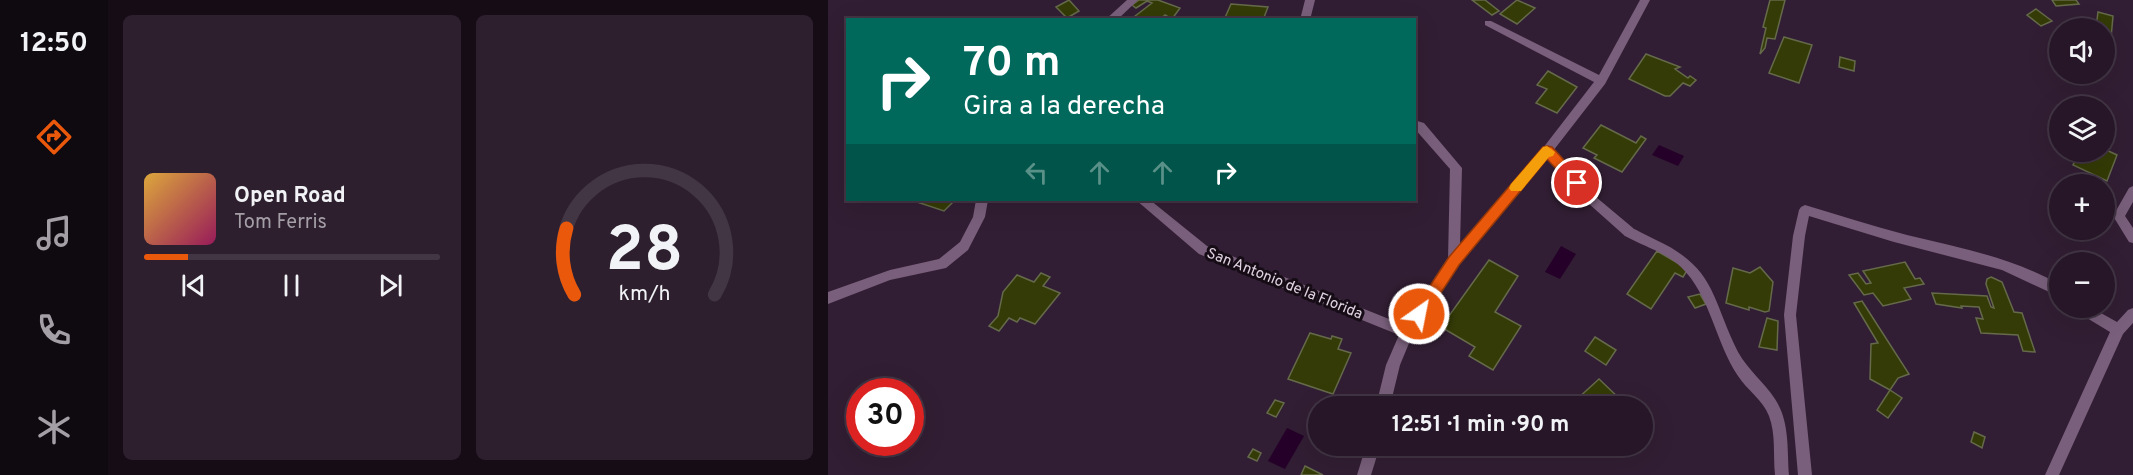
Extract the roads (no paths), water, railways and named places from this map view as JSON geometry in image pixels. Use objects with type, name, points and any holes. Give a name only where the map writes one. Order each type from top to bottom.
[{"type":"street","points":[[1112,18],[1133,0]]},
{"type":"street","points":[[1306,18],[1310,0]]},
{"type":"street","points":[[1385,396],[1393,365],[1407,332],[1454,261],[1547,151],[1601,81],[1645,0]]},
{"type":"street","points":[[1488,23],[1601,81]]},
{"type":"street","points":[[1416,125],[1420,126],[1456,168],[1454,261]]},
{"type":"street","points":[[1547,151],[1592,200],[1629,232],[1683,261],[1708,296],[1730,351],[1744,373],[1768,399],[1775,414],[1780,432],[1779,451],[1782,475]]},
{"type":"street","points":[[2133,191],[2119,216],[2133,238]]},
{"type":"street","points":[[828,298],[890,275],[942,264],[964,246],[979,217],[982,201]]},
{"type":"street","name":"San Antonio de la Florida","points":[[1143,201],[1203,250],[1407,332]]},
{"type":"street","points":[[1805,475],[1790,315],[1799,236],[1805,210],[1909,240],[1990,259],[2014,267],[2049,286]]},
{"type":"street","points":[[2052,475],[2118,330],[2133,314]]},
{"type":"street","points":[[2098,318],[2118,330]]},
{"type":"street","points":[[1364,475],[1370,456]]}]
